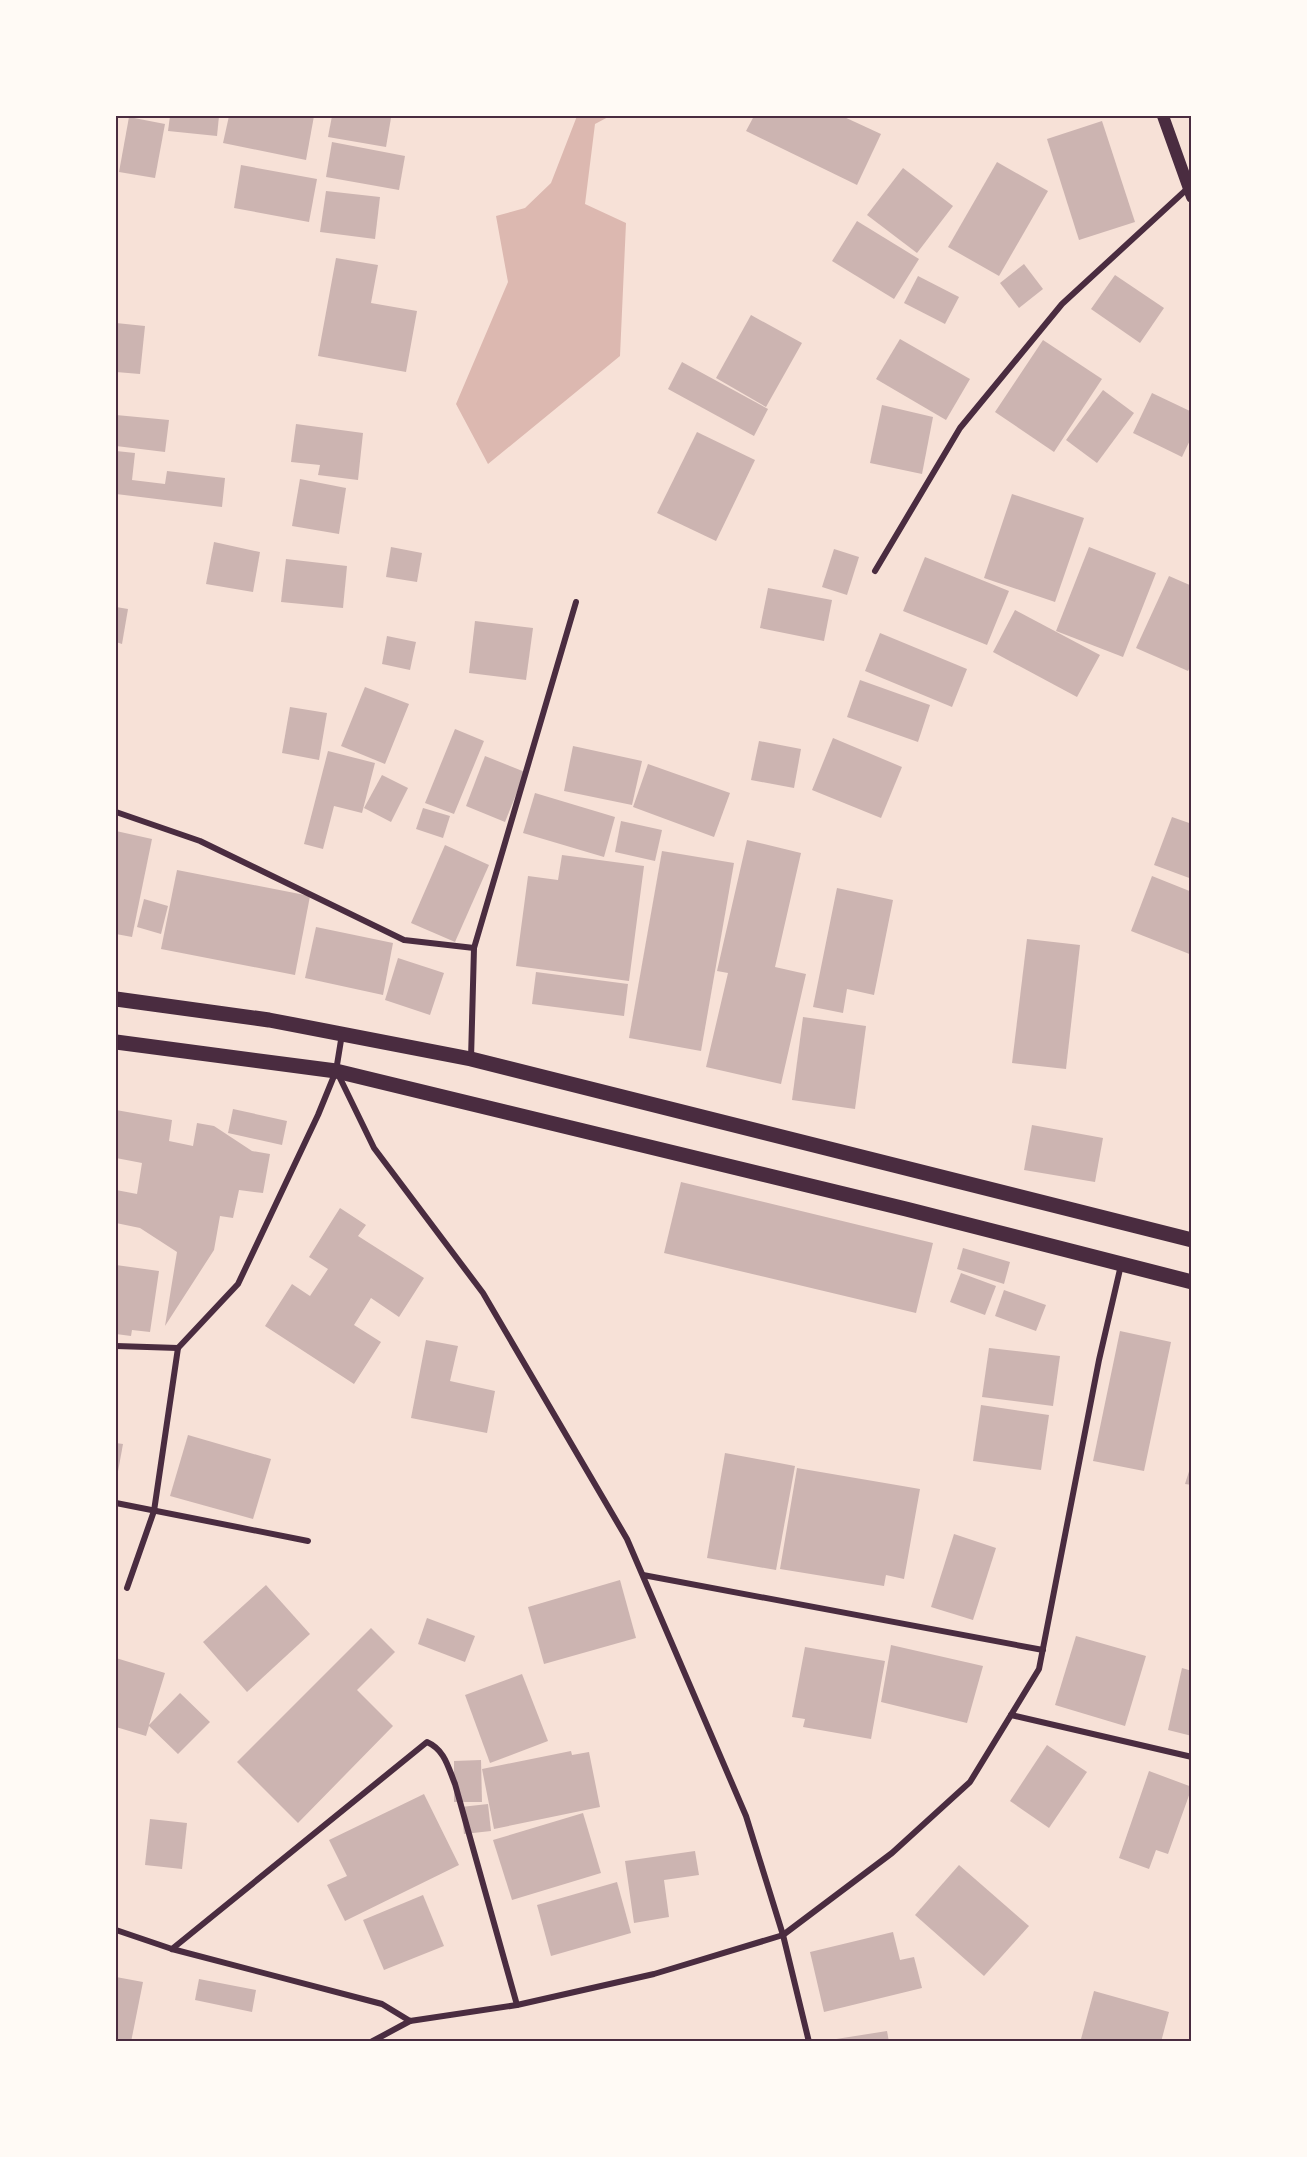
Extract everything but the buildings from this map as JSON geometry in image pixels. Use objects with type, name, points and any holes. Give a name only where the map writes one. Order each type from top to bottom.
[{"type":"main road","points":[[1163,116],[1190,193]]},
{"type":"main road","points":[[116,999],[269,1020],[471,1059],[1191,1240]]},
{"type":"main road","points":[[116,1042],[336,1071],[894,1206],[1191,1282]]},
{"type":"street","points":[[875,571],[960,428],[1062,304],[1190,193]]},
{"type":"street","points":[[471,1059],[474,948],[576,602]]},
{"type":"street","points":[[116,813],[200,841],[404,940],[474,948]]},
{"type":"street","points":[[127,1588],[154,1511],[178,1348],[238,1284],[336,1071],[342,1034]]},
{"type":"street","points":[[336,1071],[374,1148],[483,1293],[627,1539],[746,1816],[783,1935],[809,2042]]},
{"type":"street","points":[[371,2042],[410,2021],[517,2005],[654,1974],[783,1935],[892,1853],[969,1782],[1040,1669],[1099,1360],[1121,1264]]},
{"type":"street","points":[[116,1346],[178,1348]]},
{"type":"street","points":[[116,1503],[308,1541]]},
{"type":"street","points":[[643,1575],[1043,1650]]},
{"type":"street","points":[[1011,1715],[1191,1757]]},
{"type":"street","points":[[172,1949],[427,1742],[436,1746],[444,1756],[455,1784],[517,2005]]},
{"type":"street","points":[[116,1930],[172,1949],[382,2004],[410,2021]]},
{"type":"shaded area","points":[[577,116],[610,116],[595,124],[585,204],[626,223],[620,356],[488,464],[456,404],[508,282],[496,216],[525,208],[551,183]]}]
